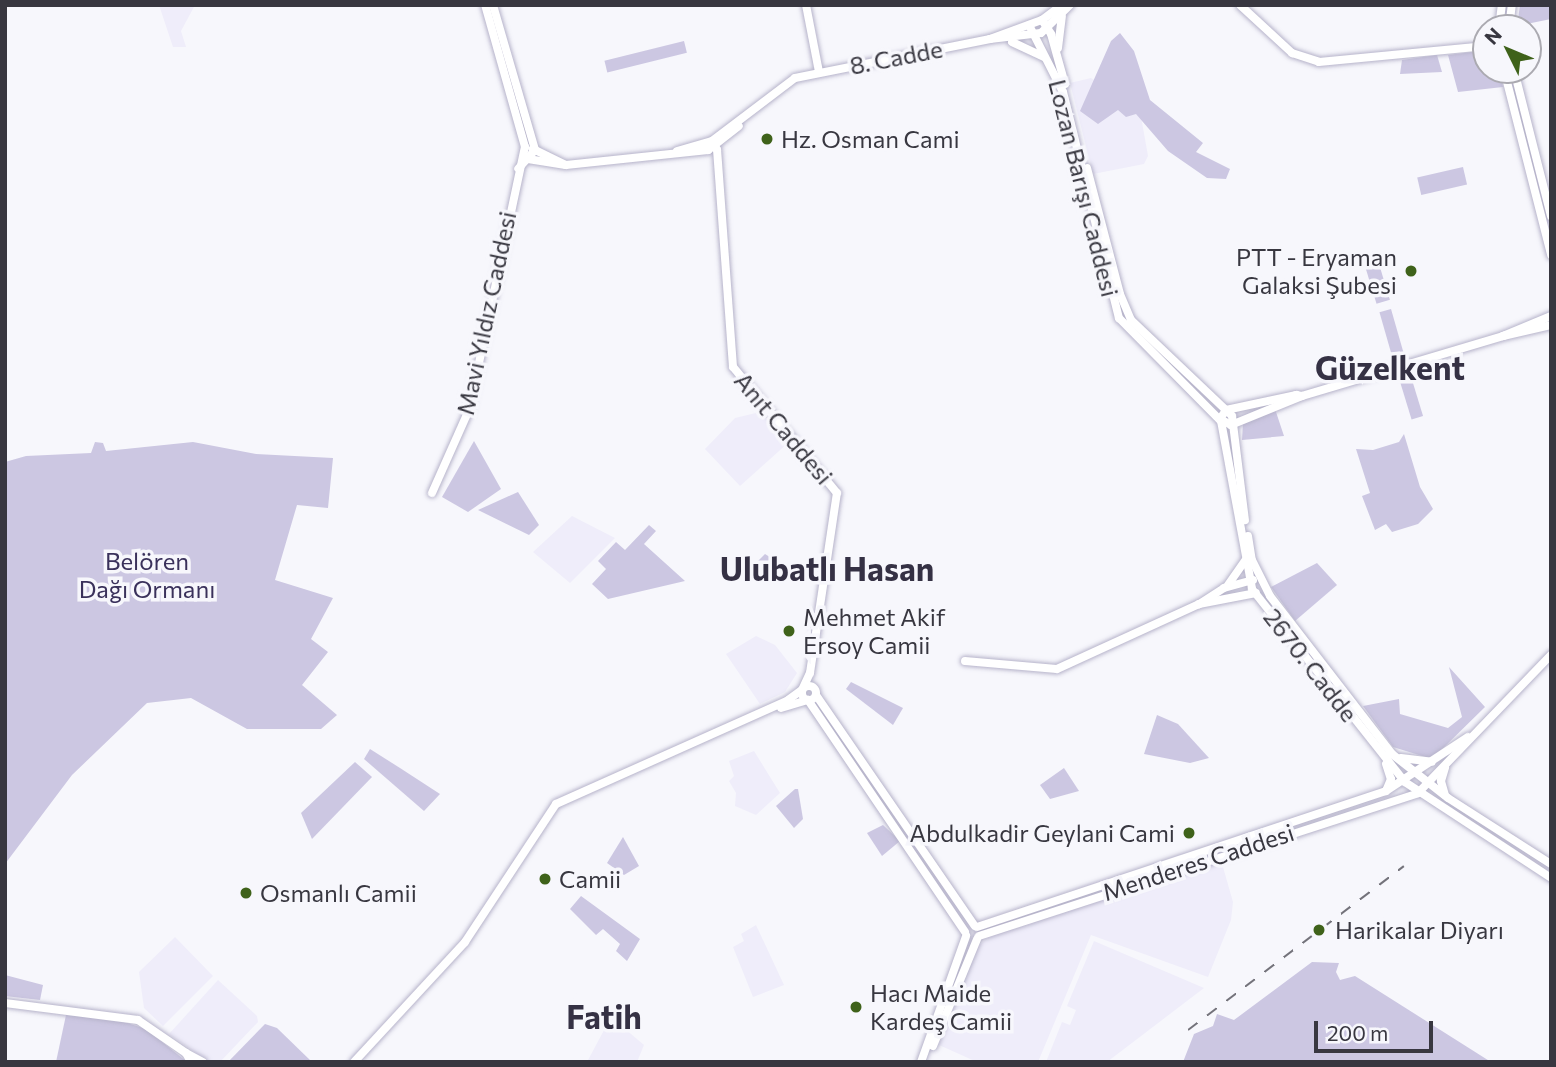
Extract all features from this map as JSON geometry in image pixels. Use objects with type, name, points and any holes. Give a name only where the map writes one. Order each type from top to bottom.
[{"type":"main road","points":[[485,5],[536,150],[531,160],[518,169]]},
{"type":"main road","points":[[493,5],[523,151],[531,160],[566,164],[714,144]]},
{"type":"main road","points":[[806,5],[819,72]]},
{"type":"main road","points":[[1240,5],[1292,53],[1319,62],[1472,46]]},
{"type":"main road","points":[[1058,57],[1066,7]]},
{"type":"main road","name":"8. Cadde","points":[[990,39],[1033,36],[1048,29],[1066,7]]},
{"type":"main road","name":"8. Cadde","points":[[714,144],[752,111],[803,75],[990,39],[1042,20],[1066,7]]},
{"type":"main road","name":"Lozan Barışı Caddesi","points":[[1042,20],[1058,57],[1127,322],[1221,421]]},
{"type":"main road","name":"Lozan Barışı Caddesi","points":[[1029,25],[1063,92],[1117,315],[1201,389],[1228,409],[1234,422],[1246,530],[1259,581]]},
{"type":"main road","points":[[1005,40],[1030,48],[1050,62]]},
{"type":"main road","points":[[1468,47],[1472,49]]},
{"type":"main road","points":[[1508,84],[1551,255]]},
{"type":"main road","points":[[1518,84],[1551,216]]},
{"type":"main road","name":"Anıt Caddesi","points":[[714,144],[733,367],[837,493],[810,673]]},
{"type":"main road","points":[[523,151],[536,150],[566,164]]},
{"type":"main road","name":"Mavi Yıldız Caddesi","points":[[432,493],[468,410],[523,151]]},
{"type":"main road","name":"Lozan Barışı Caddesi","points":[[1117,315],[1126,311]]},
{"type":"main road","points":[[1503,336],[1551,316]]},
{"type":"main road","points":[[1221,421],[1229,425],[1302,396],[1503,336],[1551,325]]},
{"type":"main road","points":[[1255,592],[1259,581],[1246,559],[1221,414],[1228,409],[1302,396]]},
{"type":"main road","points":[[1224,588],[1246,559]]},
{"type":"main road","name":"2670. Cadde","points":[[965,662],[1057,669],[1199,604],[1224,588],[1259,581],[1392,754],[1445,795],[1551,864]]},
{"type":"main road","name":"2670. Cadde","points":[[1199,604],[1255,592],[1381,755],[1405,782],[1551,878]]},
{"type":"main road","points":[[1418,793],[1468,737],[1551,655]]},
{"type":"main road","points":[[354,1062],[465,942],[557,806],[802,690],[810,673]]},
{"type":"main road","points":[[810,673],[812,694],[966,934]]},
{"type":"main road","points":[[802,690],[812,694],[977,932]]},
{"type":"main road","points":[[360,1062],[465,948],[557,806],[812,694]]},
{"type":"main road","name":"Menderes Caddesi","points":[[966,934],[1227,848],[1386,791],[1418,774],[1468,737]]},
{"type":"main road","points":[[1392,754],[1420,763],[1435,762]]},
{"type":"main road","points":[[1381,755],[1391,779],[1386,791]]},
{"type":"main road","points":[[1445,795],[1441,781],[1448,762]]},
{"type":"main road","name":"Menderes Caddesi","points":[[1227,848],[1418,793]]},
{"type":"main road","points":[[966,934],[977,932]]},
{"type":"main road","points":[[927,1062],[977,932]]},
{"type":"main road","points":[[921,1062],[966,934]]},
{"type":"main road","points":[[5,1003],[138,1020],[203,1062]]},
{"type":"main road","points":[[186,1053],[191,1062]]},
{"type":"shaded area","points":[[159,5],[195,5],[181,31],[186,47],[173,47]]},
{"type":"shaded area","points":[[1091,78],[1140,111],[1148,156],[1144,164],[1093,174],[1070,83]]},
{"type":"shaded area","points":[[760,412],[788,443],[740,486],[705,449],[735,418]]},
{"type":"shaded area","points":[[572,516],[615,538],[570,583],[533,552]]},
{"type":"shaded area","points":[[756,636],[775,645],[797,673],[785,692],[760,704],[726,654]]},
{"type":"shaded area","points":[[754,751],[780,793],[756,815],[735,806],[736,793],[729,781],[734,776],[729,761]]},
{"type":"shaded area","points":[[1211,861],[1223,867],[1233,902],[1231,920],[1208,977],[1091,935],[1038,1062],[977,1062],[939,1045],[977,947],[996,931]]},
{"type":"shaded area","points":[[756,925],[784,985],[753,997],[733,947],[744,941],[741,934]]},
{"type":"shaded area","points":[[175,937],[213,976],[163,1026],[144,1008],[139,972]]},
{"type":"shaded area","points":[[1094,941],[1204,988],[1107,1062],[1046,1062],[1062,1022],[1070,1025],[1076,1010],[1067,1006]]},
{"type":"shaded area","points":[[218,980],[257,1016],[258,1022],[220,1062],[209,1062],[169,1034]]},
{"type":"shaded area","points":[[611,1017],[644,1045],[637,1062],[587,1062]]},
{"type":"green space","points":[[1520,5],[1551,5],[1551,19],[1542,21],[1542,14],[1519,14]]},
{"type":"green space","points":[[1120,33],[1134,51],[1150,100],[1203,143],[1196,152],[1230,169],[1226,179],[1207,178],[1168,151],[1136,114],[1126,117],[1118,110],[1098,124],[1080,111],[1111,41]]},
{"type":"green space","points":[[684,41],[687,53],[607,72],[604,61]]},
{"type":"green space","points":[[1472,52],[1472,84],[1502,84],[1503,87],[1458,92],[1448,55]]},
{"type":"green space","points":[[1437,55],[1442,72],[1400,74],[1402,60]]},
{"type":"green space","points":[[1463,167],[1467,185],[1421,195],[1417,178]]},
{"type":"green space","points":[[1375,251],[1390,300],[1377,304],[1362,255]]},
{"type":"green space","points":[[1391,309],[1405,358],[1394,361],[1379,312]]},
{"type":"green space","points":[[1409,370],[1423,416],[1412,419],[1398,374]]},
{"type":"green space","points":[[1275,409],[1284,436],[1242,440],[1243,423]]},
{"type":"green space","points":[[1404,434],[1420,487],[1433,509],[1418,524],[1392,532],[1386,524],[1375,530],[1362,496],[1370,493],[1356,449],[1373,450],[1399,442]]},
{"type":"green space","points":[[474,441],[501,489],[468,512],[442,497]]},
{"type":"green space","name":"Belören Dağı Ormanı","points":[[95,442],[103,443],[106,451],[193,442],[256,454],[333,458],[328,508],[297,505],[275,580],[333,598],[311,639],[328,652],[302,685],[337,715],[321,729],[247,729],[191,698],[147,703],[72,775],[5,864],[5,462],[26,456],[91,453]]},
{"type":"green space","points":[[518,492],[539,525],[529,535],[478,510]]},
{"type":"green space","points":[[649,525],[656,531],[644,544],[685,581],[608,599],[592,584],[606,569],[598,561],[616,542],[625,550]]},
{"type":"green space","points":[[765,554],[784,566],[780,582],[750,569]]},
{"type":"green space","points":[[1317,563],[1337,585],[1295,621],[1271,587]]},
{"type":"green space","points":[[1449,667],[1485,707],[1432,759],[1393,747],[1363,706],[1399,699],[1400,714],[1448,728],[1462,717]]},
{"type":"green space","points":[[851,682],[903,708],[893,725],[846,689]]},
{"type":"green space","points":[[1157,715],[1178,724],[1209,758],[1190,763],[1144,754]]},
{"type":"green space","points":[[370,749],[440,794],[424,811],[364,759]]},
{"type":"green space","points":[[355,762],[372,777],[312,839],[301,813]]},
{"type":"green space","points":[[1064,768],[1079,791],[1050,799],[1040,785]]},
{"type":"green space","points":[[798,789],[803,819],[794,828],[776,806]]},
{"type":"green space","points":[[883,825],[900,841],[882,856],[867,833]]},
{"type":"green space","points":[[623,837],[639,866],[624,875],[607,863]]},
{"type":"green space","points":[[581,896],[640,939],[627,961],[616,951],[620,944],[603,929],[596,935],[570,909]]},
{"type":"green space","name":"Harikalar Diyarı","points":[[1312,962],[1339,963],[1336,972],[1340,980],[1355,976],[1491,1062],[1183,1062],[1194,1034],[1213,1026],[1217,1014],[1234,1020]]},
{"type":"green space","points":[[5,975],[43,985],[40,1000],[5,996]]},
{"type":"green space","points":[[66,1015],[115,1019],[146,1029],[187,1062],[56,1062]]},
{"type":"green space","points":[[265,1024],[277,1028],[312,1062],[228,1062]]},
{"type":"railway","points":[[1188,1030],[1404,866]]},
{"type":"place","name":"Hz. Osman Cami","points":[[767,139]]},
{"type":"place","name":"PTT - Eryaman Galaksi Şubesi","points":[[1411,271]]},
{"type":"place","name":"Mehmet Akif Ersoy Camii","points":[[789,631]]},
{"type":"place","name":"Abdulkadir Geylani Cami","points":[[1189,833]]},
{"type":"place","name":"Camii","points":[[545,879]]},
{"type":"place","name":"Osmanlı Camii","points":[[246,893]]},
{"type":"place","name":"Harikalar Diyarı","points":[[1319,930]]},
{"type":"place","name":"Hacı Maide Kardeş Camii","points":[[856,1007]]},
{"type":"district","name":"Güzelkent","points":[[1390,367]]},
{"type":"district","name":"Ulubatlı Hasan","points":[[827,568]]},
{"type":"district","name":"Fatih","points":[[604,1016]]}]
